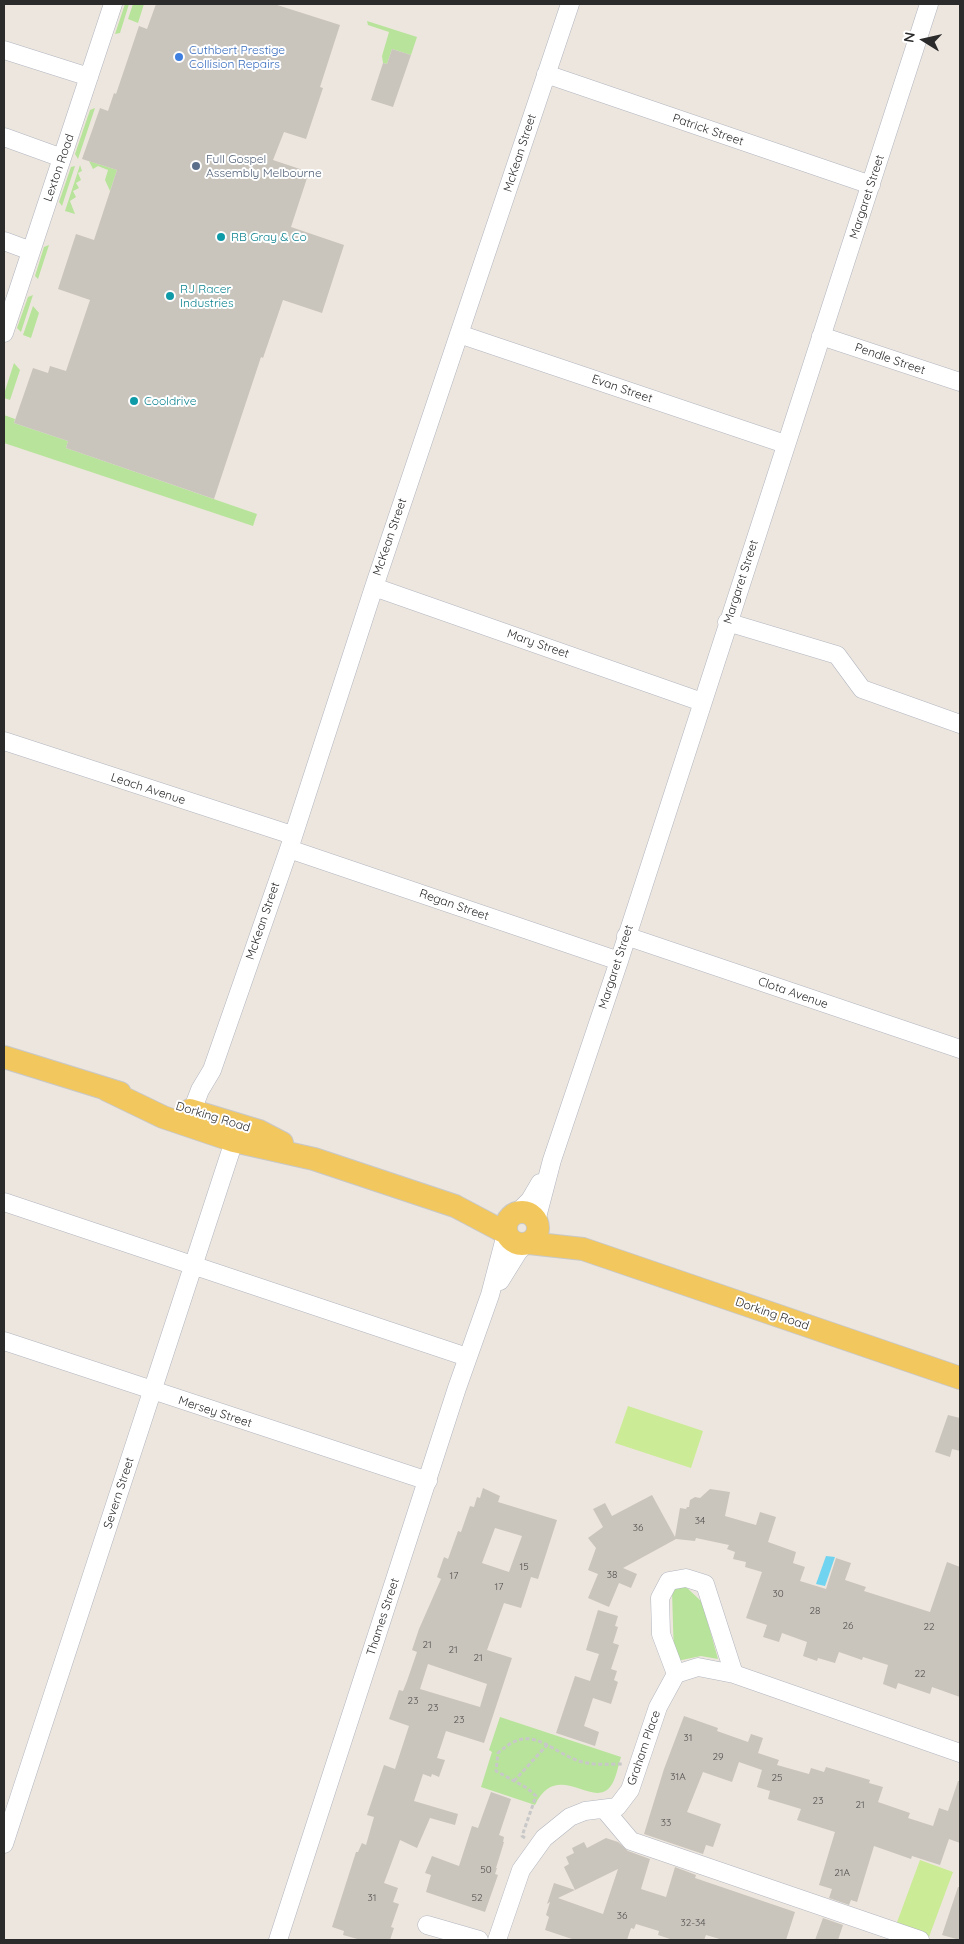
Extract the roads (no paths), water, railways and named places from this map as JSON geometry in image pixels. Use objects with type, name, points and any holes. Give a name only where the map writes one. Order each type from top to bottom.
[{"type":"main road","name":"Dorking Road","points":[[4,1057],[107,1090],[198,1113],[258,1131],[314,1159]]},
{"type":"main road","name":"Dorking Road","points":[[107,1090],[163,1117],[234,1141],[314,1159],[455,1206],[527,1217],[583,1250]]},
{"type":"main road","name":"Dorking Road","points":[[455,1206],[516,1239],[583,1250],[960,1378]]},
{"type":"main road","points":[[511,1215],[527,1217],[538,1232],[532,1241],[516,1239],[506,1224],[511,1215]]},
{"type":"street","name":"Lexton Road","points":[[4,333],[9,299],[31,251],[114,4]]},
{"type":"street","name":"McKean Street","points":[[198,1113],[200,1090],[212,1070],[290,842],[570,4]]},
{"type":"street","name":"Margaret Street","points":[[527,1217],[527,1204],[552,1160],[930,4]]},
{"type":"street","points":[[4,50],[89,77]]},
{"type":"street","name":"Patrick Street","points":[[546,74],[871,185]]},
{"type":"street","points":[[4,137],[62,158]]},
{"type":"street","points":[[4,241],[31,251]]},
{"type":"street","name":"Evan Street","points":[[459,334],[786,444]]},
{"type":"street","name":"Pendle Street","points":[[821,336],[960,382]]},
{"type":"street","name":"Mary Street","points":[[374,587],[702,702]]},
{"type":"street","points":[[727,622],[837,655],[862,689],[960,724]]},
{"type":"street","name":"Leach Avenue","points":[[4,741],[290,842]]},
{"type":"street","name":"Regan Street","points":[[290,842],[618,961]]},
{"type":"street","name":"Clota Avenue","points":[[626,936],[960,1049]]},
{"type":"street","name":"Severn Street","points":[[4,1844],[234,1141]]},
{"type":"street","points":[[4,1202],[467,1357]]},
{"type":"street","name":"Thames Street","points":[[278,1940],[467,1357],[490,1295],[518,1252],[516,1239]]},
{"type":"street","name":"Mersey Street","points":[[4,1341],[152,1392],[428,1482]]},
{"type":"street","points":[[734,1674],[705,1584],[686,1578],[670,1581],[660,1598],[661,1634],[676,1674],[698,1667],[734,1674],[960,1753]]},
{"type":"street","name":"Graham Place","points":[[497,1940],[520,1870],[544,1838],[570,1817],[585,1811],[617,1807],[630,1790],[658,1707],[676,1674]]},
{"type":"street","points":[[604,1810],[631,1840],[920,1940]]},
{"type":"street","points":[[427,1925],[479,1940]]},
{"type":"water","points":[[826,1556],[835,1557],[825,1586],[816,1584]]},
{"type":"place","name":"Cuthbert Prestige Collision Repairs","points":[[179,57]]},
{"type":"place","name":"Full Gospel Assembly Melbourne","points":[[196,166]]},
{"type":"place","name":"RB Gray & Co","points":[[221,237]]},
{"type":"place","name":"RJ Racer Industries","points":[[170,296]]},
{"type":"place","name":"Cooldrive","points":[[134,401]]}]
